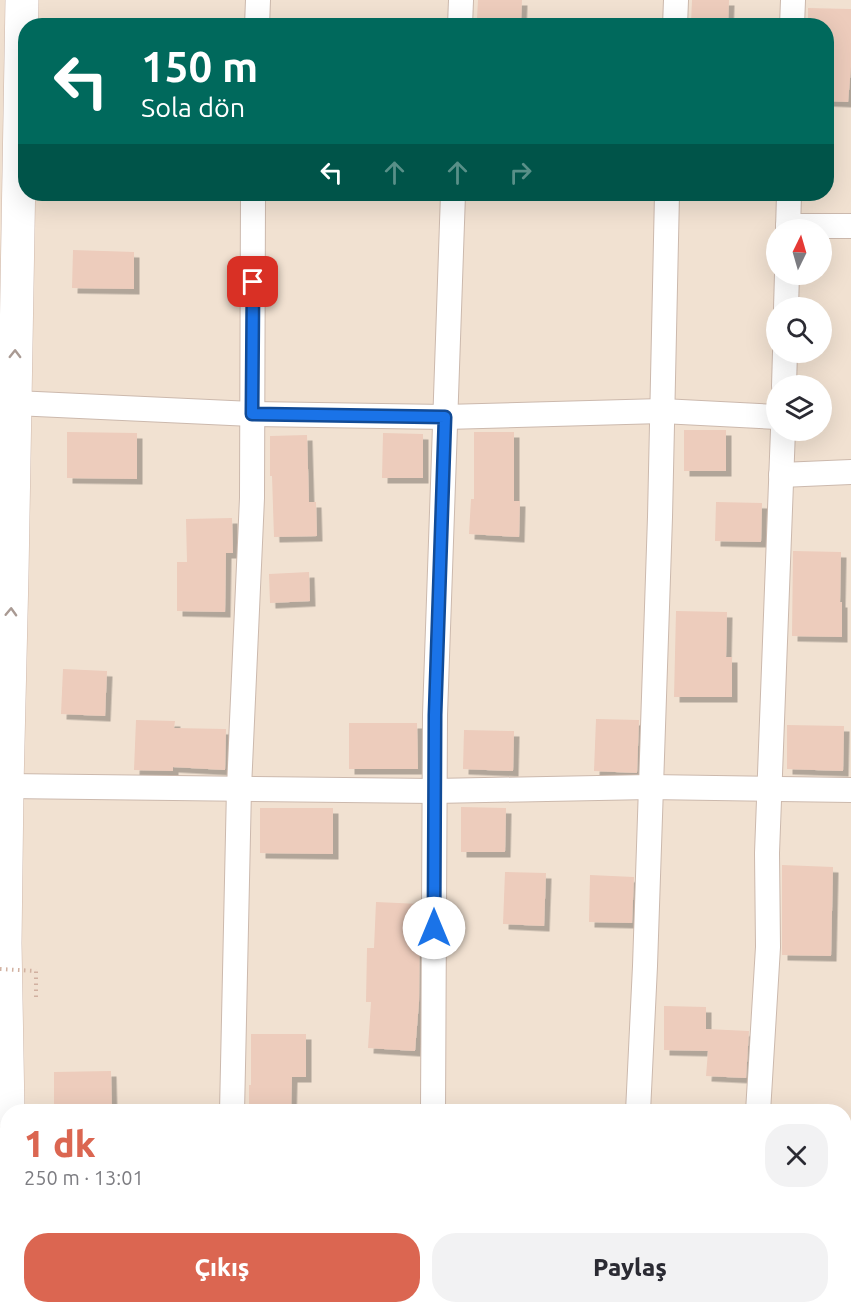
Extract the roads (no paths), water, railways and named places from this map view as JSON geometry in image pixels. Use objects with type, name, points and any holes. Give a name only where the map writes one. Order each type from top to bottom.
[{"type":"main road","points":[[8,1104],[5,943],[6,786],[19,201]]},
{"type":"street","points":[[257,18],[258,0]]},
{"type":"street","points":[[460,18],[461,0]]},
{"type":"street","points":[[675,18],[676,0]]},
{"type":"street","points":[[792,18],[793,0]]},
{"type":"street","points":[[232,1104],[239,788],[252,498],[253,201]]},
{"type":"street","points":[[433,1104],[435,703],[453,201]]},
{"type":"street","points":[[638,1104],[660,517],[667,201]]},
{"type":"street","points":[[788,219],[789,201]]},
{"type":"street","points":[[832,227],[851,226]]},
{"type":"street","points":[[15,403],[252,414],[445,417],[662,411],[766,416]]},
{"type":"street","points":[[758,1104],[768,947],[767,853],[783,441]]},
{"type":"street","points":[[782,475],[851,472]]},
{"type":"street","points":[[6,786],[434,791],[650,787],[851,790]]}]
